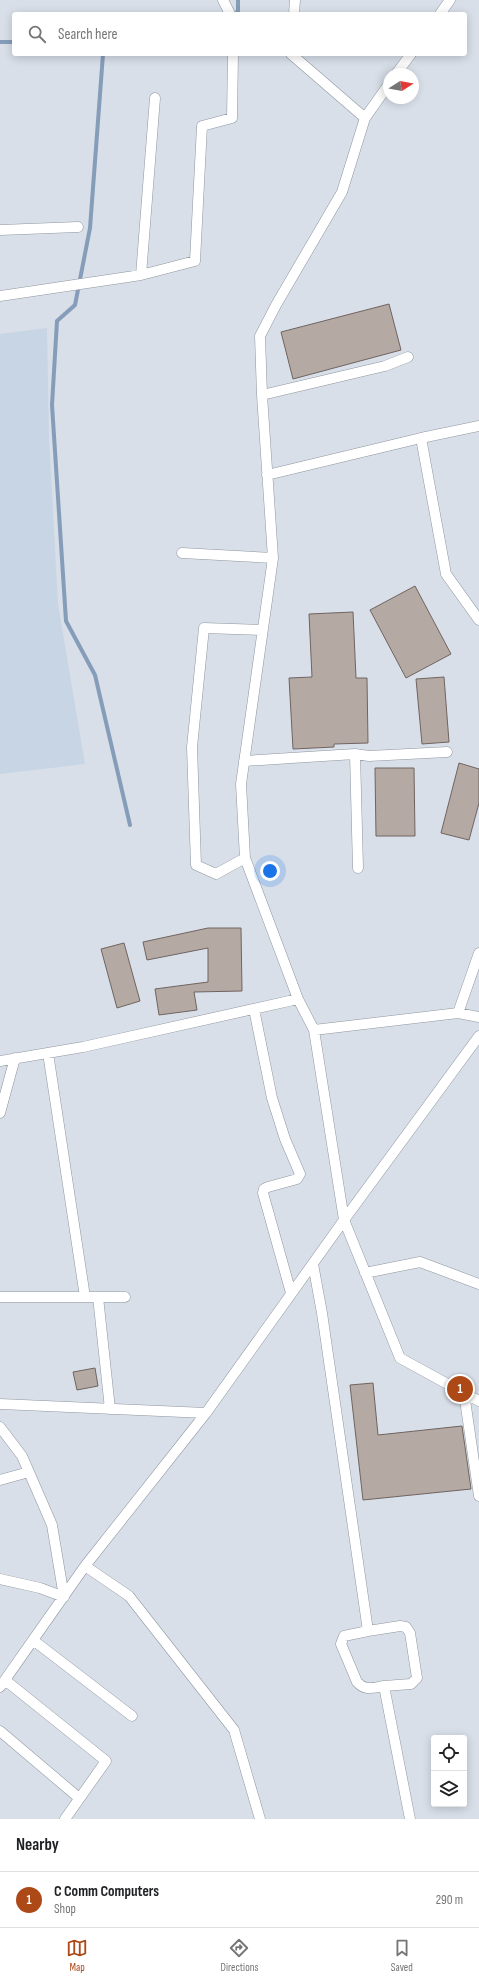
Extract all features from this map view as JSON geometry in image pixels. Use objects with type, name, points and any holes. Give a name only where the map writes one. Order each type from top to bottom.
[{"type":"street","points":[[223,0],[229,12]]},
{"type":"street","points":[[294,12],[295,0]]},
{"type":"street","points":[[441,12],[450,0]]},
{"type":"street","points":[[0,296],[141,275],[196,261],[202,126],[232,118],[234,56]]},
{"type":"street","points":[[293,56],[365,118]]},
{"type":"street","points":[[400,68],[410,56]]},
{"type":"street","points":[[383,92],[365,118],[342,192],[276,305],[260,336],[262,395],[273,558],[240,784],[245,858],[298,998],[314,1030],[344,1220],[400,1358],[479,1401]]},
{"type":"street","points":[[141,275],[155,98]]},
{"type":"street","points":[[0,230],[78,227]]},
{"type":"street","points":[[262,395],[385,366],[408,357]]},
{"type":"street","points":[[267,475],[421,438],[479,426]]},
{"type":"street","points":[[421,438],[446,574],[479,620]]},
{"type":"street","points":[[182,553],[273,558]]},
{"type":"street","points":[[245,858],[216,874],[196,865],[192,748],[204,628],[262,630]]},
{"type":"street","points":[[244,761],[356,754],[369,756],[447,752]]},
{"type":"street","points":[[356,754],[358,868]]},
{"type":"street","points":[[458,1013],[479,953]]},
{"type":"street","points":[[0,1061],[83,1047],[298,998]]},
{"type":"street","points":[[254,1008],[272,1098],[285,1139],[300,1174],[296,1179],[264,1189],[263,1193],[292,1293]]},
{"type":"street","points":[[314,1030],[458,1013],[479,1017]]},
{"type":"street","points":[[65,1819],[106,1761],[3,1683],[85,1566],[206,1413],[344,1220],[479,1036]]},
{"type":"street","points":[[48,1053],[85,1297]]},
{"type":"street","points":[[0,1113],[15,1058]]},
{"type":"street","points":[[365,1273],[420,1262],[479,1284]]},
{"type":"street","points":[[313,1264],[322,1313],[368,1631]]},
{"type":"street","points":[[0,1297],[125,1297]]},
{"type":"street","points":[[98,1297],[110,1409]]},
{"type":"street","points":[[464,1393],[479,1496]]},
{"type":"street","points":[[0,1404],[206,1413]]},
{"type":"street","points":[[0,1427],[22,1456],[52,1524],[64,1597]]},
{"type":"street","points":[[0,1480],[29,1472]]},
{"type":"street","points":[[85,1566],[129,1596],[234,1730],[260,1819]]},
{"type":"street","points":[[0,1579],[40,1588],[64,1597]]},
{"type":"street","points":[[400,1626],[406,1627],[410,1633],[417,1678],[411,1684],[366,1689],[361,1687],[357,1682],[340,1644],[344,1636],[368,1631],[400,1626]]},
{"type":"street","points":[[33,1640],[132,1716]]},
{"type":"street","points":[[384,1686],[410,1819]]},
{"type":"street","points":[[0,1731],[79,1798]]},
{"type":"shaded area","points":[[47,328],[49,437],[58,604],[85,764],[0,774],[0,334]]},
{"type":"building","points":[[389,304],[401,350],[293,379],[281,332]]},
{"type":"building","points":[[415,586],[451,654],[406,678],[370,610]]},
{"type":"building","points":[[353,612],[356,678],[367,678],[368,743],[334,744],[334,747],[293,749],[289,678],[312,677],[309,614]]},
{"type":"building","points":[[444,677],[449,742],[422,744],[416,679]]},
{"type":"building","points":[[459,763],[479,769],[479,803],[469,840],[441,833]]},
{"type":"building","points":[[375,768],[414,768],[415,836],[376,836]]},
{"type":"building","points":[[208,928],[241,928],[242,991],[194,992],[197,1010],[159,1015],[155,989],[208,982],[208,948],[147,960],[143,942]]},
{"type":"building","points":[[124,943],[140,1001],[117,1008],[101,949]]},
{"type":"building","points":[[95,1368],[98,1386],[77,1390],[73,1372]]},
{"type":"building","points":[[373,1383],[378,1435],[462,1426],[471,1489],[363,1500],[350,1385]]},
{"type":"waterway","points":[[237,12],[238,0]]},
{"type":"waterway","points":[[0,42],[12,42]]},
{"type":"waterway","points":[[103,56],[90,228],[75,305],[57,321],[52,405],[66,621],[95,675],[130,825]]},
{"type":"place","name":"C Comm Computers","points":[[460,1389]]}]
